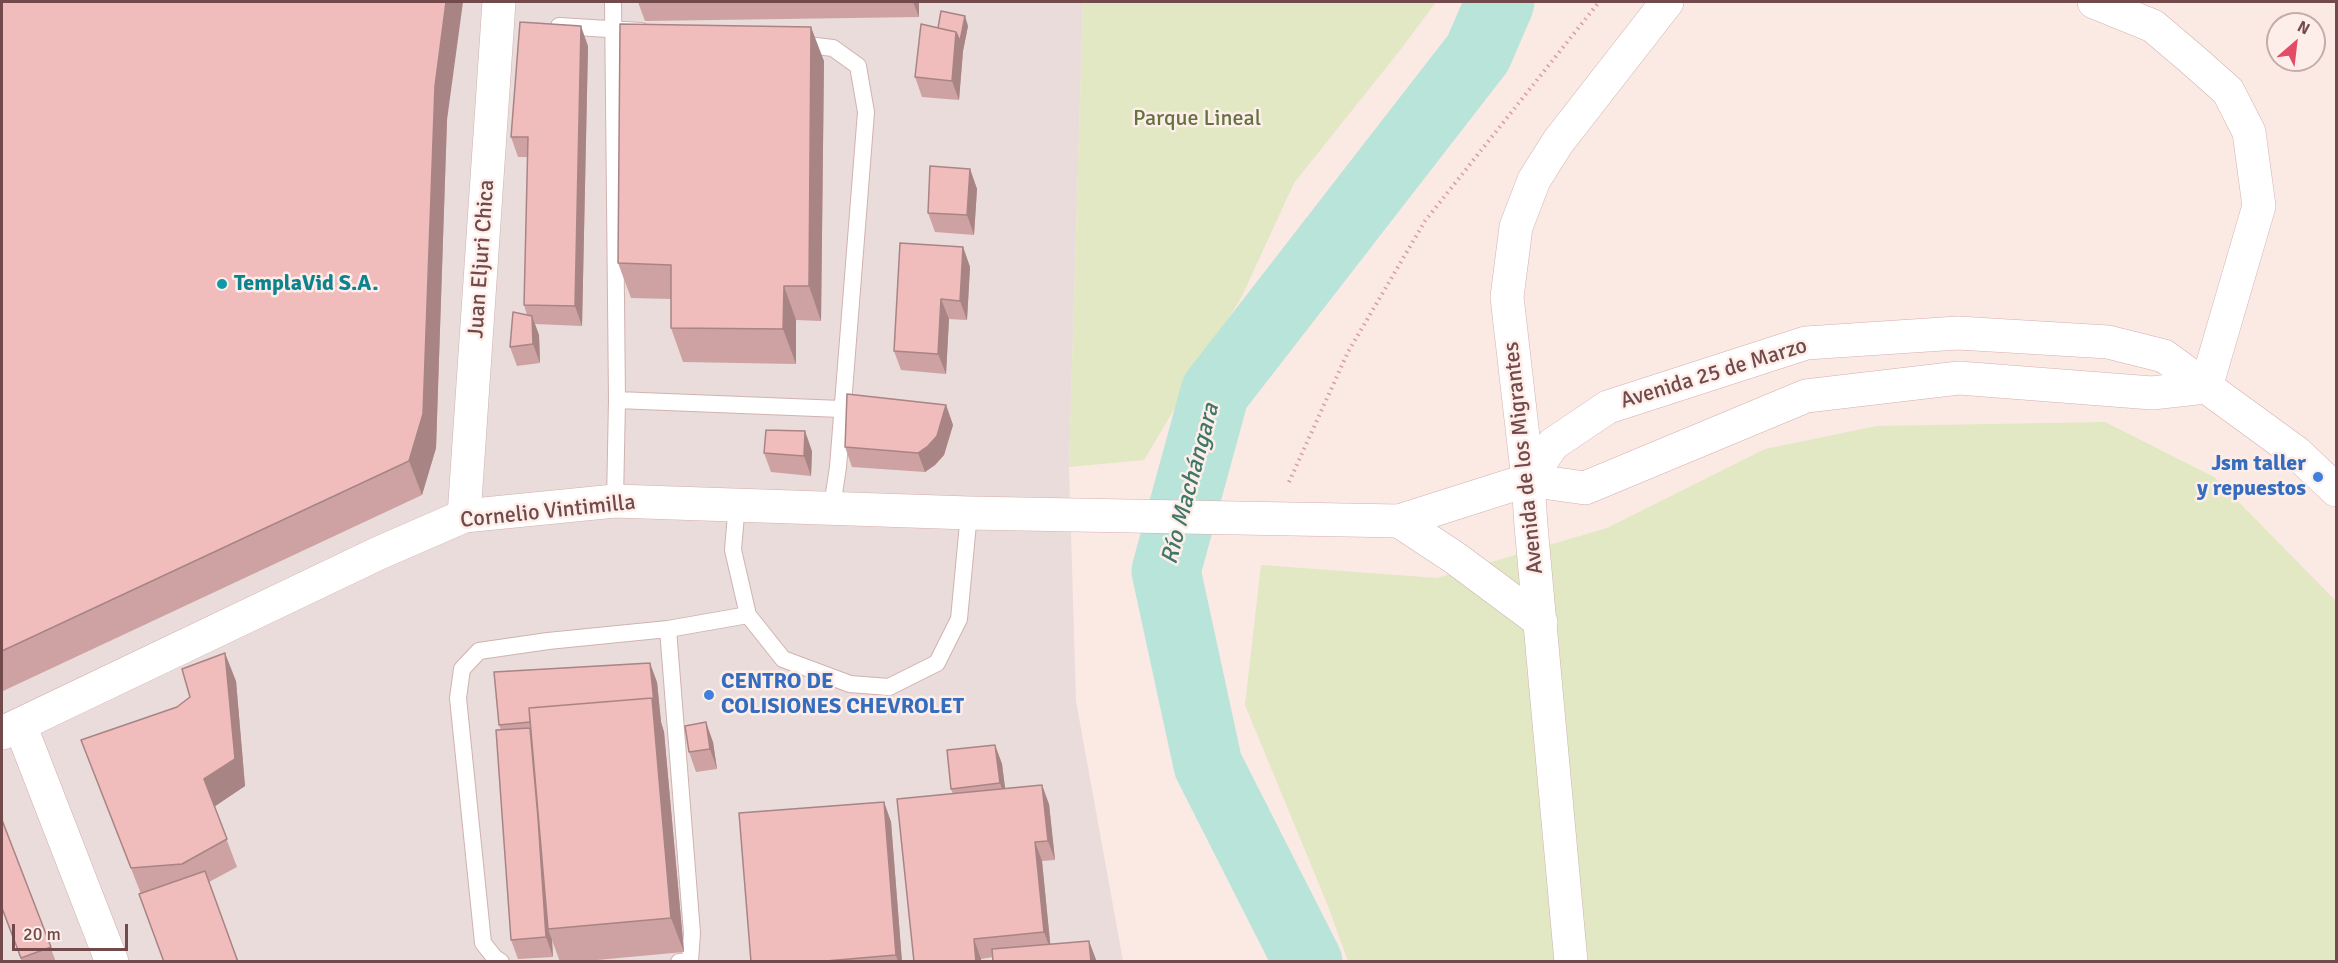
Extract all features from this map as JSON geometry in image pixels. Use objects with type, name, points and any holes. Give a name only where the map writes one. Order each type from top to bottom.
[{"type":"main road","name":"Juan Eljuri Chica","points":[[464,516],[500,2]]},
{"type":"main road","name":"Avenida de los Migrantes","points":[[1571,962],[1528,480],[1507,297],[1516,227],[1534,180],[1558,142],[1667,2]]},
{"type":"main road","points":[[1399,521],[1528,480],[1585,488],[1806,396],[1959,378],[2152,393],[2206,387],[2259,206],[2249,132],[2228,91],[2153,26],[2094,2]]},
{"type":"main road","name":"Avenida 25 de Marzo","points":[[1528,480],[1553,444],[1608,407],[1806,343],[1958,333],[2108,342],[2163,356],[2297,453],[2337,490]]},
{"type":"main road","name":"Cornelio Vintimilla","points":[[11,729],[378,553],[464,516],[615,501],[737,503],[969,513],[1399,521]]},
{"type":"main road","points":[[1399,521],[1455,558],[1541,622]]},
{"type":"main road","points":[[11,729],[112,962]]},
{"type":"lane","points":[[613,2],[617,400],[615,501]]},
{"type":"lane","points":[[549,26],[659,32]]},
{"type":"lane","points":[[786,43],[833,48],[858,66],[866,112],[838,467],[832,507]]},
{"type":"lane","points":[[617,400],[841,409]]},
{"type":"lane","points":[[737,503],[733,550],[748,615],[783,659],[850,684],[889,687],[937,663],[959,620],[969,513]]},
{"type":"lane","points":[[501,962],[483,943],[458,698],[462,669],[479,651],[548,641],[668,629],[748,615]]},
{"type":"lane","points":[[668,629],[692,933],[690,960],[680,962]]},
{"type":"path","points":[[1282,487],[1291,482],[1348,352],[1425,221],[1599,2]]},
{"type":"shaded area","points":[[2,2],[1083,2],[1069,467],[1076,701],[1123,961],[2,962]]},
{"type":"green space","name":"Parque Lineal","points":[[1083,2],[1436,2],[1294,183],[1242,296],[1144,460],[1069,467]]},
{"type":"green space","points":[[2105,422],[2214,477],[2336,601],[2336,961],[1348,961],[1328,906],[1245,705],[1261,565],[1437,578],[1607,528],[1765,449],[1877,426]]},
{"type":"building","name":"TemplaVid S.A.","points":[[2,2],[446,2],[435,86],[423,414],[409,461],[2,651]]},
{"type":"building","points":[[941,11],[965,16],[960,41],[956,32],[938,28]]},
{"type":"building","points":[[520,22],[581,26],[575,306],[524,305],[528,137],[511,137]]},
{"type":"building","points":[[620,24],[811,27],[809,286],[784,286],[783,329],[671,328],[671,265],[618,263]]},
{"type":"building","points":[[921,24],[956,32],[952,81],[915,77]]},
{"type":"building","points":[[930,166],[970,169],[967,215],[928,213]]},
{"type":"building","points":[[900,243],[963,247],[960,301],[941,299],[938,354],[894,351]]},
{"type":"building","points":[[513,312],[532,316],[533,344],[510,347]]},
{"type":"building","points":[[847,394],[946,405],[937,436],[918,453],[845,447]]},
{"type":"building","points":[[766,430],[805,431],[804,456],[764,453]]},
{"type":"building","points":[[225,653],[235,759],[204,779],[227,839],[182,864],[131,868],[81,740],[177,707],[190,697],[182,669]]},
{"type":"building","points":[[650,663],[654,703],[652,698],[529,708],[530,722],[499,725],[494,672]]},
{"type":"building","points":[[652,698],[671,918],[548,929],[529,708]]},
{"type":"building","points":[[706,722],[710,749],[689,752],[685,726]]},
{"type":"building","points":[[530,728],[546,937],[511,940],[496,730]]},
{"type":"building","points":[[995,745],[1000,783],[951,789],[947,750]]},
{"type":"building","points":[[1042,785],[1048,841],[1035,842],[1044,932],[974,939],[976,962],[914,962],[897,799]]},
{"type":"building","points":[[884,802],[896,955],[814,962],[751,962],[739,813]]},
{"type":"building","points":[[2,820],[51,947],[21,958],[2,908]]},
{"type":"building","points":[[205,871],[238,962],[164,962],[139,894]]},
{"type":"building","points":[[1089,941],[1091,962],[993,962],[992,949]]},
{"type":"waterway","name":"Río Machángara","points":[[1308,962],[1208,765],[1166,571],[1215,392],[1478,53],[1500,2]]},
{"type":"place","name":"TemplaVid S.A.","points":[[222,284]]},
{"type":"place","name":"Jsm taller y repuestos","points":[[2318,477]]},
{"type":"place","name":"CENTRO DE COLISIONES CHEVROLET","points":[[709,695]]}]
